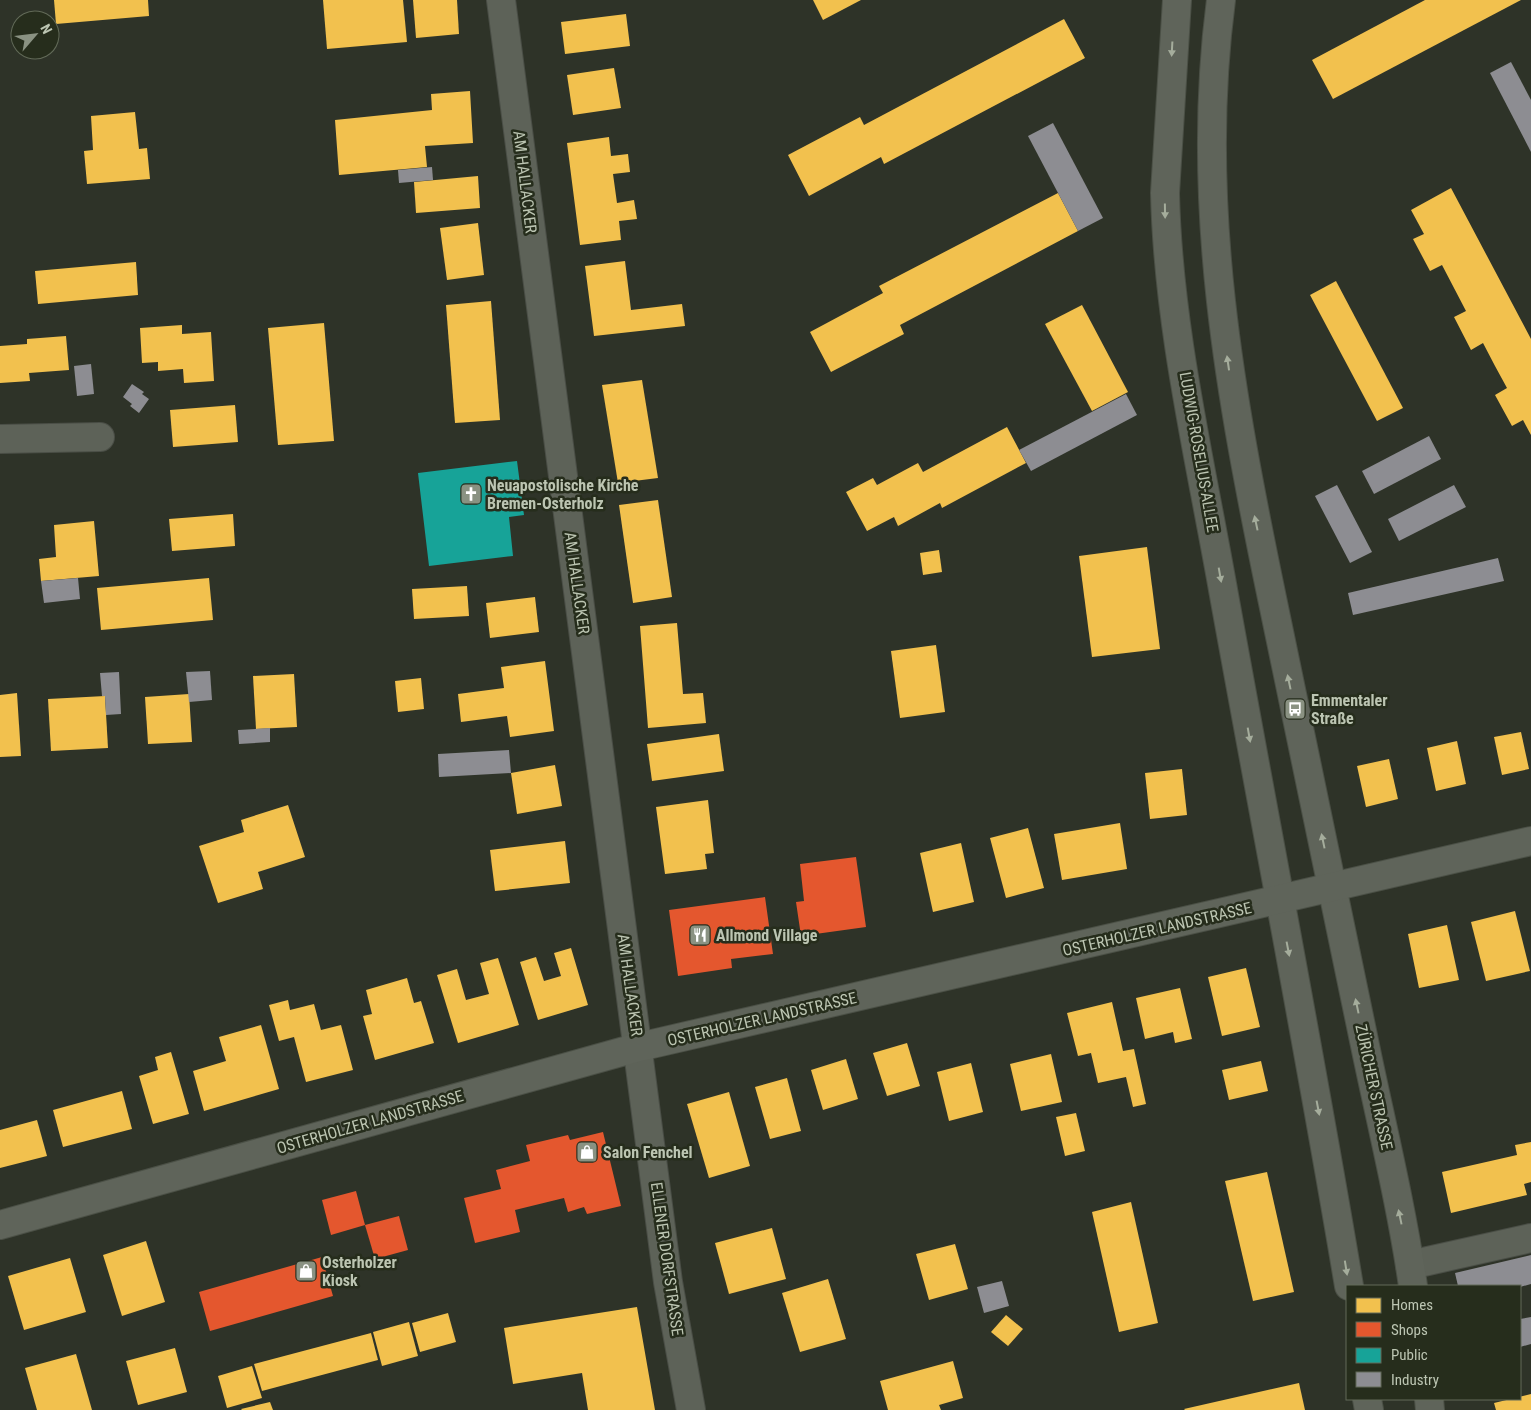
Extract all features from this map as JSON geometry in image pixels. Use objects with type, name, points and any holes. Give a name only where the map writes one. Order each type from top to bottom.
[{"type":"main road","name":"LUDWIG-ROSELIUS-ALLEE","points":[[1177,0],[1165,193],[1166,224],[1177,328],[1279,901]]},
{"type":"main road","points":[[1221,0],[1216,40],[1212,196],[1217,281],[1233,396],[1254,514],[1333,888]]},
{"type":"main road","name":"OSTERHOLZER LANDSTRASSE","points":[[0,1226],[639,1047],[1279,901],[1531,841]]},
{"type":"main road","name":"ZÜRICHER STRASSE","points":[[1333,888],[1411,1275]]},
{"type":"main road","points":[[1279,901],[1328,1159],[1349,1285]]},
{"type":"street","name":"AM HALLACKER","points":[[501,0],[639,1047]]},
{"type":"street","points":[[0,439],[100,437]]},
{"type":"street","name":"ELLENER DORFSTRASSE","points":[[639,1047],[668,1282],[691,1410]]},
{"type":"street","points":[[1411,1275],[1531,1238]]},
{"type":"building: Homes","points":[[54,0],[148,0],[149,16],[60,24],[60,10],[55,10]]},
{"type":"building: Homes","points":[[323,0],[403,0],[407,42],[327,49]]},
{"type":"building: Homes","points":[[413,0],[457,0],[459,34],[416,38]]},
{"type":"building: Homes","points":[[813,0],[861,0],[823,20]]},
{"type":"building: Homes","points":[[1425,0],[1521,0],[1333,99],[1312,60]]},
{"type":"building: Homes","points":[[626,14],[630,46],[565,54],[561,22]]},
{"type":"building: Homes","points":[[1064,19],[1085,58],[884,164],[881,157],[809,196],[788,155],[860,117],[864,125]]},
{"type":"building: Homes","points":[[614,68],[621,108],[573,115],[567,75]]},
{"type":"building: Homes","points":[[470,91],[473,143],[425,146],[427,167],[339,175],[335,120],[432,110],[431,94]]},
{"type":"building: Homes","points":[[135,112],[139,149],[147,148],[150,179],[87,184],[84,151],[93,150],[91,116]]},
{"type":"building: Homes","points":[[609,137],[611,156],[628,154],[630,172],[613,174],[617,203],[634,200],[637,219],[619,221],[621,240],[580,245],[567,143]]},
{"type":"building: Homes","points":[[478,176],[480,208],[416,213],[414,182]]},
{"type":"building: Homes","points":[[1451,188],[1531,339],[1531,435],[1523,420],[1512,426],[1495,395],[1507,388],[1483,343],[1471,350],[1454,317],[1466,311],[1442,265],[1430,271],[1413,239],[1424,234],[1411,210]]},
{"type":"building: Homes","points":[[1058,193],[1078,231],[900,325],[904,334],[831,372],[810,332],[883,293],[879,286]]},
{"type":"building: Homes","points":[[478,223],[484,275],[447,280],[440,228]]},
{"type":"building: Homes","points":[[625,261],[631,310],[682,304],[685,326],[594,336],[585,266]]},
{"type":"building: Homes","points":[[136,262],[138,295],[38,304],[35,271]]},
{"type":"building: Homes","points":[[1336,281],[1403,408],[1377,421],[1310,295]]},
{"type":"building: Homes","points":[[491,301],[500,420],[455,423],[446,305]]},
{"type":"building: Homes","points":[[1082,305],[1128,392],[1092,411],[1045,324]]},
{"type":"building: Homes","points":[[324,323],[334,441],[278,445],[268,328]]},
{"type":"building: Homes","points":[[182,325],[182,334],[211,332],[214,381],[184,383],[183,369],[158,371],[158,362],[142,363],[140,328]]},
{"type":"building: Homes","points":[[66,336],[69,370],[29,373],[30,381],[0,383],[0,346],[27,344],[27,339]]},
{"type":"building: Homes","points":[[642,380],[658,478],[618,483],[602,385]]},
{"type":"building: Homes","points":[[235,405],[238,442],[173,447],[170,410]]},
{"type":"building: Homes","points":[[1007,427],[1026,463],[942,508],[940,503],[898,526],[894,517],[867,531],[846,492],[873,478],[877,485],[918,463],[923,472]]},
{"type":"building: Homes","points":[[658,500],[672,597],[633,603],[619,505]]},
{"type":"building: Homes","points":[[233,514],[235,546],[172,551],[169,519]]},
{"type":"building: Homes","points":[[94,521],[99,576],[41,581],[39,559],[56,557],[54,525]]},
{"type":"building: Homes","points":[[1147,547],[1160,649],[1092,657],[1079,556]]},
{"type":"building: Homes","points":[[939,550],[942,572],[923,575],[920,553]]},
{"type":"building: Homes","points":[[209,578],[213,620],[101,630],[97,588]]},
{"type":"building: Homes","points":[[467,586],[469,616],[414,619],[412,589]]},
{"type":"building: Homes","points":[[535,597],[539,632],[490,638],[486,603]]},
{"type":"building: Homes","points":[[677,623],[683,694],[703,693],[706,723],[648,728],[640,626]]},
{"type":"building: Homes","points":[[936,645],[945,712],[900,718],[891,651]]},
{"type":"building: Homes","points":[[545,661],[554,731],[510,737],[507,716],[461,722],[458,694],[504,688],[501,667]]},
{"type":"building: Homes","points":[[294,674],[297,727],[256,729],[253,676]]},
{"type":"building: Homes","points":[[421,678],[424,709],[398,712],[395,681]]},
{"type":"building: Homes","points":[[17,693],[21,756],[0,757],[0,695]]},
{"type":"building: Homes","points":[[189,694],[192,742],[148,744],[145,697]]},
{"type":"building: Homes","points":[[105,696],[108,748],[51,751],[48,699]]},
{"type":"building: Homes","points":[[1521,732],[1529,769],[1502,775],[1494,737]]},
{"type":"building: Homes","points":[[719,734],[724,771],[652,781],[647,744]]},
{"type":"building: Homes","points":[[1457,741],[1466,784],[1436,791],[1427,748]]},
{"type":"building: Homes","points":[[1389,759],[1398,799],[1366,807],[1357,766]]},
{"type":"building: Homes","points":[[555,765],[562,806],[517,814],[511,773]]},
{"type":"building: Homes","points":[[1182,769],[1187,815],[1150,819],[1145,773]]},
{"type":"building: Homes","points":[[708,800],[714,853],[705,854],[707,869],[665,874],[656,807]]},
{"type":"building: Homes","points":[[288,805],[305,857],[258,872],[263,889],[218,903],[199,846],[244,832],[241,820]]},
{"type":"building: Homes","points":[[1120,823],[1127,869],[1062,880],[1054,834]]},
{"type":"building: Homes","points":[[1028,828],[1044,888],[1006,898],[990,838]]},
{"type":"building: Homes","points":[[565,841],[570,883],[495,891],[490,850]]},
{"type":"building: Homes","points":[[961,843],[974,902],[933,912],[920,853]]},
{"type":"building: Homes","points":[[1515,911],[1530,971],[1486,981],[1471,922]]},
{"type":"building: Homes","points":[[1447,925],[1459,980],[1419,988],[1408,934]]},
{"type":"building: Homes","points":[[571,948],[588,1005],[538,1020],[520,962],[536,957],[544,981],[561,976],[554,953]]},
{"type":"building: Homes","points":[[498,958],[519,1025],[458,1043],[437,975],[457,969],[466,1000],[489,994],[480,963]]},
{"type":"building: Homes","points":[[1246,968],[1260,1027],[1222,1036],[1208,977]]},
{"type":"building: Homes","points":[[407,978],[414,1003],[421,1001],[434,1043],[375,1060],[363,1016],[372,1014],[366,990]]},
{"type":"building: Homes","points":[[1180,988],[1192,1039],[1175,1043],[1173,1032],[1145,1039],[1136,998]]},
{"type":"building: Homes","points":[[288,1000],[290,1010],[314,1004],[321,1030],[341,1025],[353,1070],[306,1082],[294,1037],[279,1041],[269,1005]]},
{"type":"building: Homes","points":[[1112,1002],[1123,1051],[1134,1049],[1146,1104],[1133,1107],[1126,1077],[1098,1083],[1091,1053],[1078,1056],[1067,1013]]},
{"type":"building: Homes","points":[[261,1025],[279,1089],[204,1111],[193,1071],[226,1061],[219,1037]]},
{"type":"building: Homes","points":[[907,1043],[920,1086],[887,1096],[873,1053]]},
{"type":"building: Homes","points":[[171,1052],[189,1114],[153,1124],[139,1076],[158,1070],[155,1057]]},
{"type":"building: Homes","points":[[1051,1054],[1062,1102],[1021,1111],[1010,1064]]},
{"type":"building: Homes","points":[[846,1059],[858,1099],[823,1110],[811,1070]]},
{"type":"building: Homes","points":[[1261,1061],[1268,1091],[1229,1100],[1222,1070]]},
{"type":"building: Homes","points":[[971,1063],[983,1112],[949,1121],[937,1072]]},
{"type":"building: Homes","points":[[787,1078],[801,1131],[770,1139],[755,1087]]},
{"type":"building: Homes","points":[[122,1091],[132,1129],[63,1147],[53,1110]]},
{"type":"building: Homes","points":[[729,1092],[750,1166],[709,1178],[687,1104]]},
{"type":"building: Homes","points":[[1076,1113],[1085,1151],[1065,1156],[1056,1117]]},
{"type":"building: Homes","points":[[37,1120],[47,1156],[0,1168],[0,1130]]},
{"type":"building: Homes","points":[[1531,1142],[1531,1182],[1524,1184],[1527,1195],[1451,1213],[1442,1172],[1517,1155],[1515,1145]]},
{"type":"building: Homes","points":[[1267,1172],[1294,1292],[1253,1301],[1225,1181]]},
{"type":"building: Homes","points":[[1131,1202],[1158,1323],[1119,1332],[1092,1212]]},
{"type":"building: Homes","points":[[772,1228],[786,1279],[729,1294],[715,1243]]},
{"type":"building: Homes","points":[[146,1241],[165,1302],[122,1316],[103,1255]]},
{"type":"building: Homes","points":[[955,1244],[968,1289],[929,1300],[916,1254]]},
{"type":"building: Homes","points":[[70,1258],[86,1312],[24,1330],[8,1276]]},
{"type":"building: Homes","points":[[828,1279],[846,1339],[800,1352],[782,1293]]},
{"type":"building: Homes","points":[[637,1307],[655,1410],[588,1410],[582,1373],[513,1384],[504,1328]]},
{"type":"building: Homes","points":[[448,1313],[456,1342],[420,1352],[412,1323]]},
{"type":"building: Homes","points":[[1006,1315],[1023,1329],[1008,1346],[991,1332]]},
{"type":"building: Homes","points":[[409,1322],[418,1356],[382,1366],[373,1332]]},
{"type":"building: Homes","points":[[371,1333],[378,1360],[262,1391],[254,1364]]},
{"type":"building: Homes","points":[[175,1348],[187,1392],[138,1405],[126,1361]]},
{"type":"building: Homes","points":[[76,1354],[92,1410],[37,1410],[25,1368]]},
{"type":"building: Homes","points":[[953,1361],[963,1398],[939,1405],[941,1410],[888,1410],[880,1381]]},
{"type":"building: Homes","points":[[252,1366],[262,1398],[227,1408],[218,1376]]},
{"type":"building: Homes","points":[[1299,1383],[1305,1410],[1184,1409]]},
{"type":"building: Homes","points":[[1531,1394],[1531,1410],[1496,1410],[1494,1403],[1506,1400],[1521,1400],[1521,1396]]},
{"type":"building: Homes","points":[[270,1402],[273,1410],[241,1409]]},
{"type":"building: Shops","points":[[856,857],[866,927],[801,936],[796,902],[804,901],[800,864]]},
{"type":"building: Shops","points":[[765,897],[773,954],[731,959],[732,968],[678,976],[669,910]]},
{"type":"building: Shops","points":[[603,1132],[621,1206],[587,1214],[584,1207],[568,1212],[564,1198],[515,1210],[520,1232],[475,1243],[464,1198],[501,1189],[496,1170],[530,1161],[526,1145],[568,1135],[570,1140]]},
{"type":"building: Shops","points":[[356,1191],[365,1225],[331,1235],[322,1200]]},
{"type":"building: Shops","points":[[399,1216],[408,1250],[375,1259],[365,1225]]},
{"type":"building: Shops","points":[[322,1257],[333,1296],[210,1331],[199,1292]]},
{"type":"building: Public","name":"Neuapostolische Kirche Bremen-Osterholz","points":[[517,461],[524,515],[509,517],[513,556],[429,566],[418,473]]},
{"type":"building: Industry","points":[[1511,62],[1531,100],[1531,152],[1490,73]]},
{"type":"building: Industry","points":[[1053,123],[1103,218],[1078,231],[1028,136]]},
{"type":"building: Industry","points":[[432,167],[433,180],[399,183],[398,170]]},
{"type":"building: Industry","points":[[91,364],[94,394],[77,396],[74,366]]},
{"type":"building: Industry","points":[[132,384],[144,392],[142,394],[149,399],[139,413],[123,397]]},
{"type":"building: Industry","points":[[1126,394],[1137,415],[1031,471],[1019,450]]},
{"type":"building: Industry","points":[[1429,436],[1441,459],[1374,494],[1362,471]]},
{"type":"building: Industry","points":[[1337,485],[1372,552],[1350,563],[1315,496]]},
{"type":"building: Industry","points":[[1454,485],[1466,507],[1399,541],[1388,519]]},
{"type":"building: Industry","points":[[1498,558],[1504,581],[1353,615],[1348,593]]},
{"type":"building: Industry","points":[[78,578],[80,599],[44,603],[41,581]]},
{"type":"building: Industry","points":[[210,671],[212,700],[189,702],[186,672]]},
{"type":"building: Industry","points":[[119,672],[121,714],[106,715],[105,696],[102,696],[100,673]]},
{"type":"building: Industry","points":[[270,728],[270,742],[239,744],[238,730]]},
{"type":"building: Industry","points":[[509,750],[511,773],[439,777],[438,754]]},
{"type":"building: Industry","points":[[1531,1255],[1531,1284],[1521,1287],[1521,1285],[1458,1285],[1455,1273]]},
{"type":"building: Industry","points":[[1002,1281],[1009,1306],[984,1313],[977,1287]]},
{"type":"building: Industry","points":[[1531,1317],[1531,1344],[1521,1347],[1521,1319]]},
{"type":"place","name":"Neuapostolische Kirche Bremen-Osterholz","points":[[471,494]]},
{"type":"place","name":"Emmentaler Straße","points":[[1295,709]]},
{"type":"place","name":"Allmond Village","points":[[700,935]]},
{"type":"place","name":"Salon Fenchel","points":[[587,1152]]},
{"type":"place","name":"Osterholzer Kiosk","points":[[306,1271]]}]
